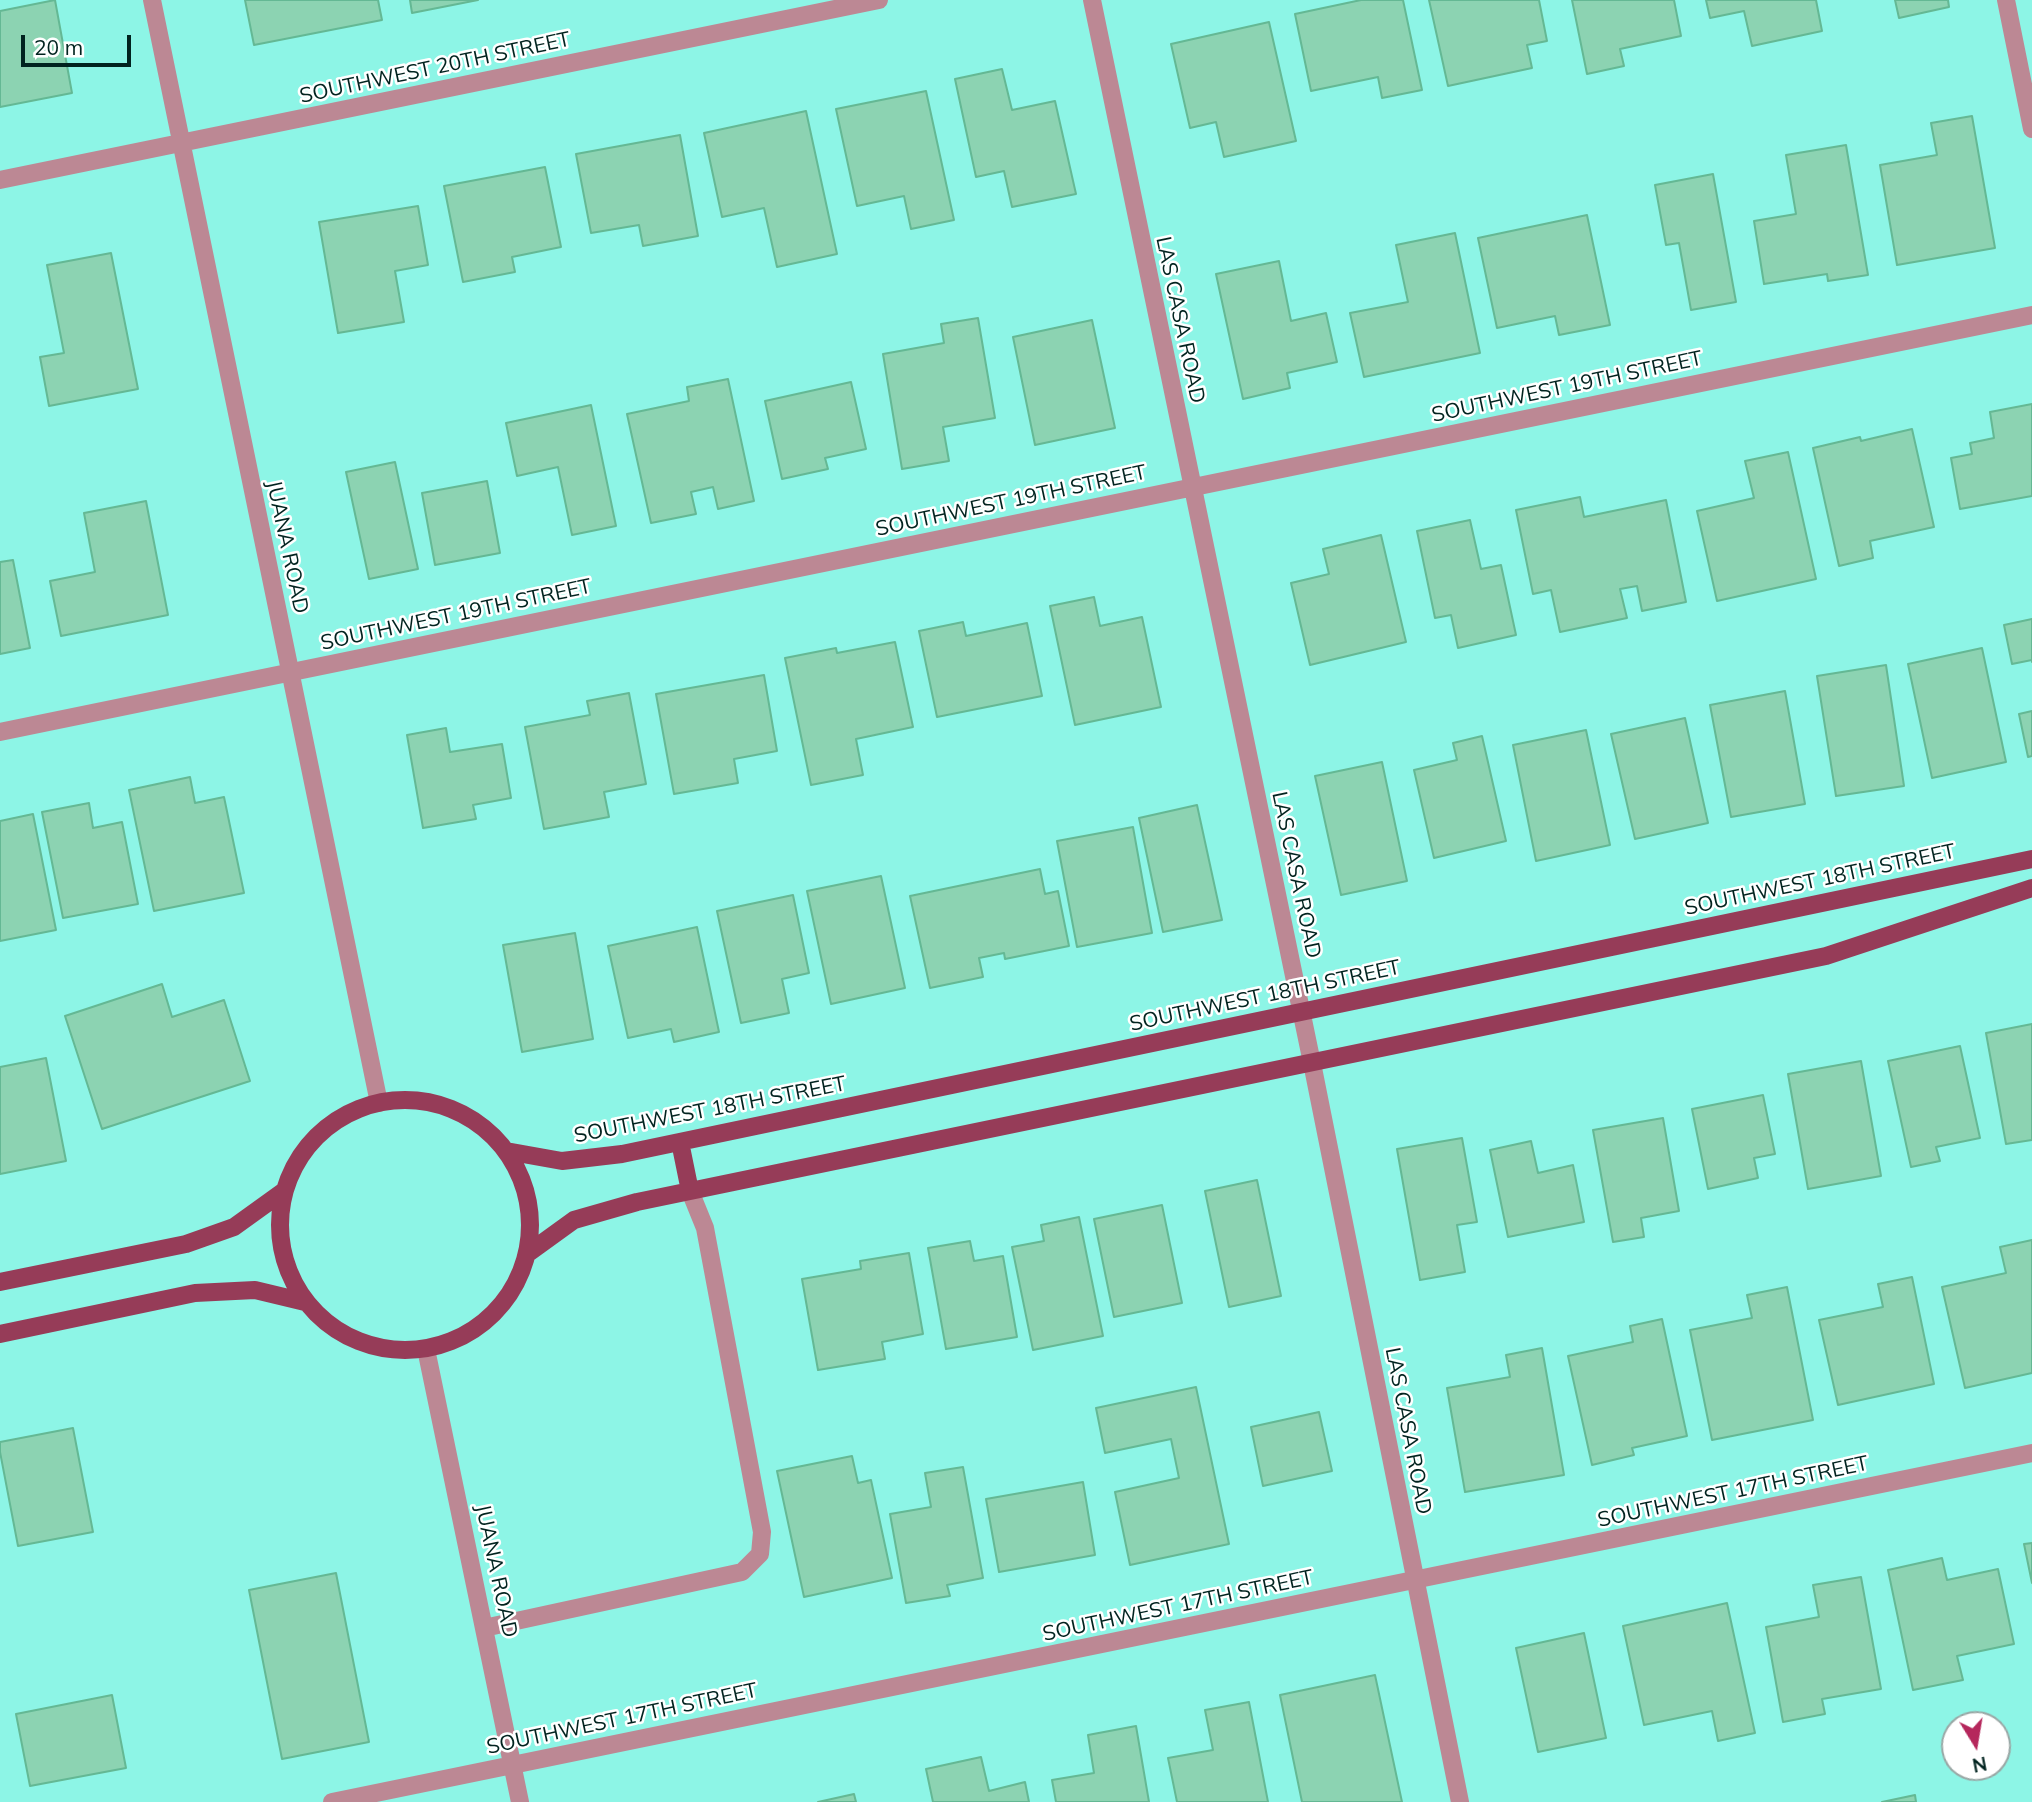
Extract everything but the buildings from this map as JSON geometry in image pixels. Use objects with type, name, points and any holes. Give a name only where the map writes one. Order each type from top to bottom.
[{"type":"main road","name":"SOUTHWEST 18TH STREET","points":[[506,1151],[562,1161],[622,1154],[2032,859]]},
{"type":"main road","points":[[527,1254],[574,1220],[637,1202],[1826,956],[2032,888]]},
{"type":"main road","points":[[415,1100],[450,1108],[481,1126],[506,1151],[520,1175],[528,1201],[531,1227],[527,1254],[517,1282],[494,1313],[480,1326],[455,1340],[426,1349],[392,1350],[359,1342],[329,1326],[304,1302],[289,1277],[281,1249],[279,1220],[291,1171],[303,1151],[319,1133],[337,1120],[379,1103],[415,1100]]},
{"type":"main road","points":[[680,1142],[690,1191]]},
{"type":"main road","points":[[0,1282],[186,1244],[234,1227],[284,1191]]},
{"type":"main road","points":[[0,1334],[195,1293],[255,1290],[304,1302]]},
{"type":"street","name":"JUANA ROAD","points":[[152,0],[379,1103]]},
{"type":"street","name":"SOUTHWEST 20TH STREET","points":[[0,180],[879,0]]},
{"type":"street","name":"LAS CASA ROAD","points":[[1092,0],[1312,1063],[1460,1802]]},
{"type":"street","points":[[2006,0],[2032,129]]},
{"type":"street","name":"SOUTHWEST 19TH STREET","points":[[0,732],[2032,315]]},
{"type":"street","points":[[484,1628],[742,1572],[760,1554],[762,1532],[705,1228],[690,1191]]},
{"type":"street","name":"JUANA ROAD","points":[[426,1349],[520,1802]]},
{"type":"street","name":"SOUTHWEST 17TH STREET","points":[[332,1802],[2032,1453]]}]
